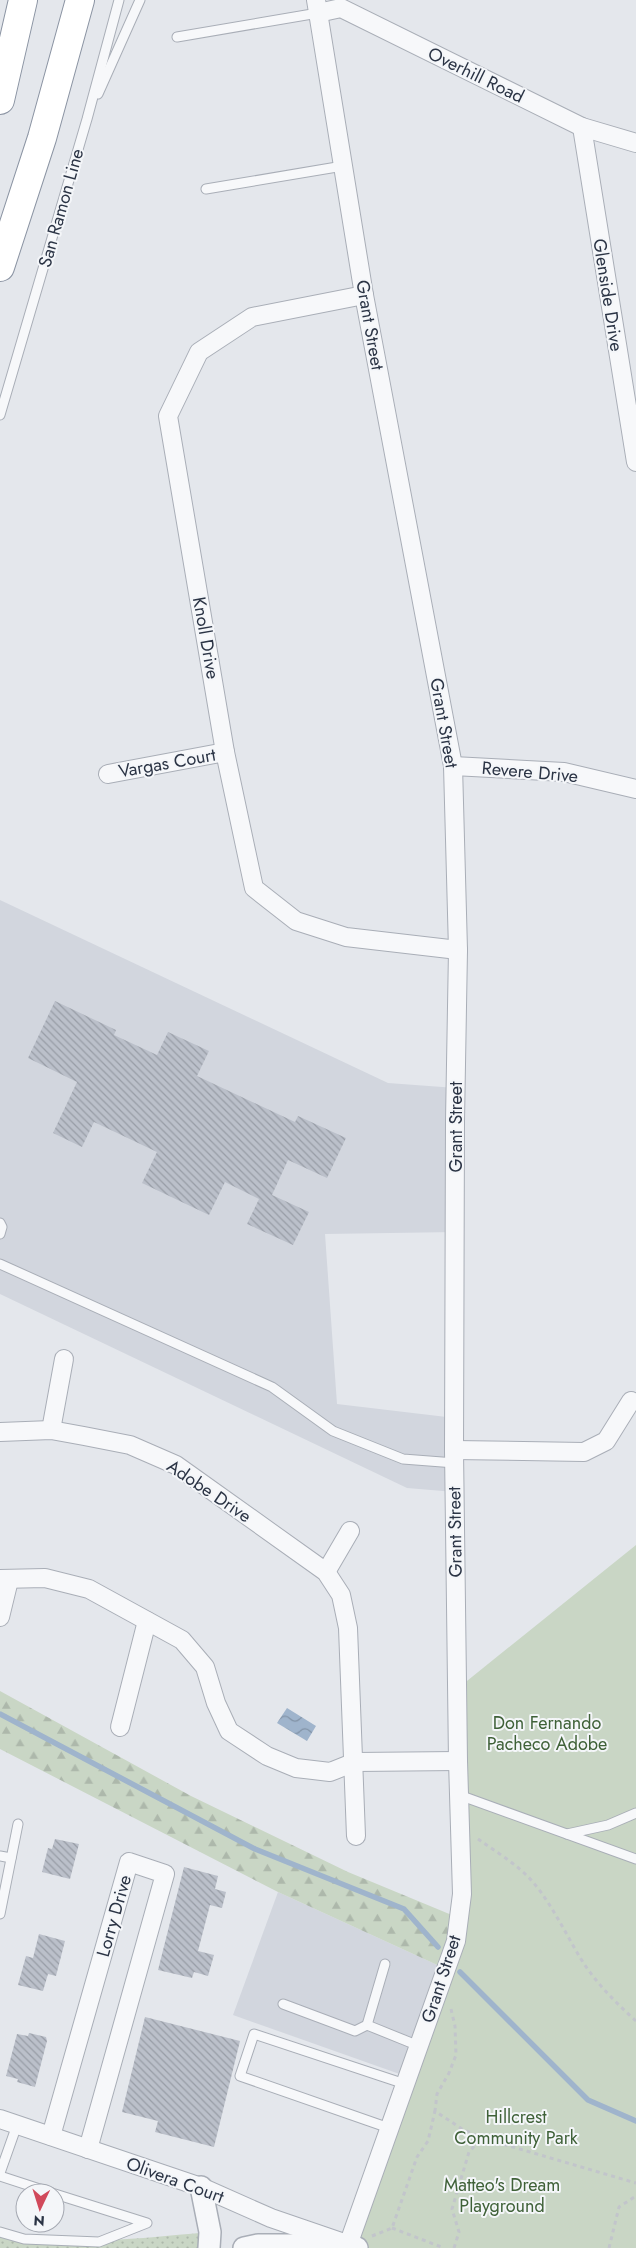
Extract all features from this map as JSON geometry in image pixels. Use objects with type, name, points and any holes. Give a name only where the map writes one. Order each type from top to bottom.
[{"type":"highway","points":[[0,100],[23,0]]},
{"type":"highway","points":[[0,267],[42,138],[80,0]]},
{"type":"street","name":"Overhill Road","points":[[317,6],[341,8],[582,127],[636,143]]},
{"type":"street","name":"Grant Street","points":[[317,6],[364,296],[453,766],[458,950],[455,1121],[454,1456],[458,1760],[462,1894],[456,1941],[405,2084],[351,2247]]},
{"type":"street","name":"Glenside Drive","points":[[582,127],[633,431],[636,462]]},
{"type":"street","name":"Knoll Drive","points":[[364,296],[252,317],[199,352],[168,416],[225,752],[254,888],[296,920],[346,937],[458,950]]},
{"type":"street","name":"Vargas Court","points":[[108,774],[225,752]]},
{"type":"street","name":"Revere Drive","points":[[453,766],[564,772],[636,789]]},
{"type":"street","points":[[51,1430],[64,1359]]},
{"type":"street","points":[[454,1456],[584,1452],[606,1441],[631,1401]]},
{"type":"street","name":"Adobe Drive","points":[[0,1432],[51,1430],[130,1445],[176,1465],[326,1572],[341,1595],[348,1628],[356,1836]]},
{"type":"street","points":[[326,1572],[350,1531]]},
{"type":"street","points":[[0,1617],[4,1579],[45,1578],[89,1589],[182,1640],[205,1667],[216,1703],[229,1731],[267,1756],[296,1768],[330,1772],[354,1762],[458,1760]]},
{"type":"street","points":[[120,1727],[147,1622]]},
{"type":"street","name":"Lorry Drive","points":[[50,2136],[129,1862],[165,1874],[88,2149]]},
{"type":"street","name":"Olivera Court","points":[[0,2119],[201,2187],[271,2218],[351,2247]]},
{"type":"street","points":[[201,2187],[210,2232],[210,2248]]},
{"type":"street","points":[[244,2248],[258,2245],[351,2247]]},
{"type":"lane","name":"San Ramon Line","points":[[0,415],[87,119],[119,0]]},
{"type":"lane","points":[[87,119],[140,0]]},
{"type":"lane","points":[[177,36],[317,6]]},
{"type":"lane","points":[[206,189],[343,166]]},
{"type":"lane","points":[[0,1223],[2,1227],[0,1234]]},
{"type":"lane","points":[[0,1264],[272,1387],[333,1431],[403,1460],[454,1456]]},
{"type":"lane","points":[[459,1795],[636,1859]]},
{"type":"lane","points":[[567,1834],[608,1825],[636,1813]]},
{"type":"lane","points":[[0,1914],[2,1889],[18,1824]]},
{"type":"lane","points":[[0,1856],[11,1858]]},
{"type":"lane","points":[[282,2004],[355,2031],[367,2025],[385,1964]]},
{"type":"lane","points":[[367,2025],[419,2046]]},
{"type":"lane","points":[[390,2128],[240,2076],[254,2034],[405,2084]]},
{"type":"lane","points":[[17,2125],[0,2175],[24,2183]]},
{"type":"lane","points":[[0,2232],[24,2239],[99,2242],[147,2223],[65,2197]]},
{"type":"path","points":[[461,1826],[508,1860],[532,1881],[558,1919],[582,1960],[610,1998],[636,2021]]},
{"type":"path","points":[[392,2228],[417,2156],[428,2141],[437,2094],[450,2073],[456,2055],[455,2026],[443,1979]]},
{"type":"path","points":[[435,2111],[462,2129],[482,2138],[636,2183]]},
{"type":"path","points":[[454,2248],[459,2232],[452,2209],[469,2152],[482,2138]]},
{"type":"path","points":[[609,2248],[619,2207],[636,2196]]},
{"type":"path","points":[[351,2247],[392,2228],[444,2248]]},
{"type":"shaded area","points":[[0,900],[388,1083],[456,1088],[456,1232],[325,1234],[337,1404],[455,1418],[455,1492],[407,1488],[0,1294]]},
{"type":"shaded area","points":[[278,1892],[446,1969],[408,2077],[233,2015]]},
{"type":"green space","name":"Hillcrest Community Park","points":[[636,1545],[636,2248],[357,2248],[389,2128],[456,1941],[457,1689]]},
{"type":"green space","points":[[0,1691],[191,1796],[348,1872],[459,1918],[446,1969],[278,1892],[0,1749]]},
{"type":"green space","points":[[0,2232],[52,2240],[78,2241],[131,2239],[210,2232],[209,2248],[0,2248]]},
{"type":"water","points":[[287,1708],[316,1726],[307,1741],[277,1723]]},
{"type":"building","points":[[55,1001],[116,1030],[114,1035],[157,1055],[168,1032],[209,1051],[197,1076],[295,1122],[298,1116],[346,1138],[327,1178],[288,1160],[272,1195],[309,1212],[293,1245],[247,1224],[259,1199],[225,1182],[209,1215],[142,1183],[157,1152],[94,1122],[82,1147],[53,1133],[77,1082],[28,1058]]},
{"type":"building","points":[[55,1839],[79,1844],[70,1879],[42,1872],[48,1848],[52,1849]]},
{"type":"building","points":[[184,1867],[218,1876],[215,1889],[226,1892],[222,1908],[210,1905],[198,1951],[214,1955],[208,1976],[194,1972],[192,1978],[158,1970]]},
{"type":"building","points":[[39,1934],[65,1941],[56,1976],[48,1974],[43,1991],[18,1985],[26,1956],[33,1958]]},
{"type":"building","points":[[145,2017],[240,2041],[214,2147],[155,2132],[158,2121],[122,2112]]},
{"type":"building","points":[[29,2033],[46,2037],[47,2041],[35,2087],[17,2082],[18,2079],[6,2076],[17,2034],[28,2036]]},
{"type":"waterway","points":[[0,1714],[255,1849],[404,1909],[438,1947]]},
{"type":"waterway","points":[[460,1972],[588,2100],[636,2121]]},
{"type":"park label","name":"Don Fernando Pacheco Adobe","points":[[547,1734]]},
{"type":"park label","name":"Matteo's Dream Playground","points":[[502,2195]]}]
